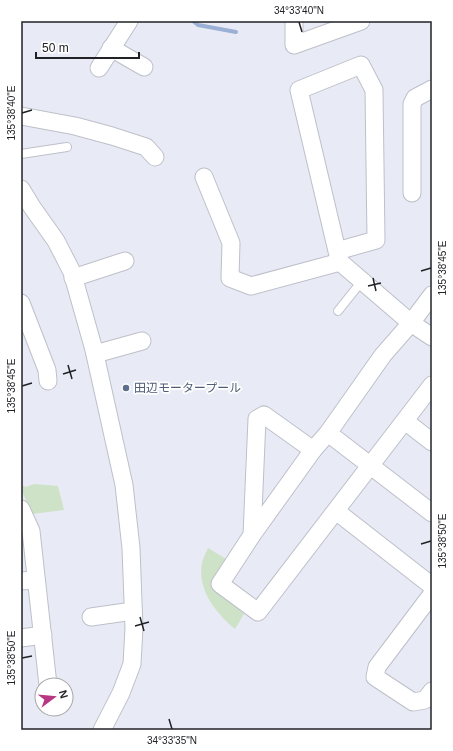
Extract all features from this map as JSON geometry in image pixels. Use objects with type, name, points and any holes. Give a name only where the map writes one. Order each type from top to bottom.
[{"type":"street","points":[[99,68],[129,21]]},
{"type":"street","points":[[294,21],[294,45],[361,21]]},
{"type":"street","points":[[111,48],[144,68]]},
{"type":"street","points":[[204,177],[231,243],[230,278],[251,286],[339,256],[376,240],[374,90],[361,65],[299,90],[339,256],[362,281],[411,323],[432,337]]},
{"type":"street","points":[[412,193],[412,104],[415,98],[432,89]]},
{"type":"street","points":[[21,116],[75,126],[112,136],[146,147],[156,157]]},
{"type":"street","points":[[21,189],[56,241],[73,278],[95,354],[124,485],[131,548],[134,628],[132,664],[121,693],[102,730]]},
{"type":"street","points":[[73,278],[125,261]]},
{"type":"street","points":[[432,295],[411,323],[383,354],[328,434],[313,450],[252,535],[220,584],[258,612],[432,386]]},
{"type":"street","points":[[21,303],[47,370],[48,380]]},
{"type":"street","points":[[95,354],[142,341]]},
{"type":"street","points":[[252,535],[257,419],[264,415],[313,450]]},
{"type":"street","points":[[405,421],[432,442]]},
{"type":"street","points":[[328,434],[432,513]]},
{"type":"street","points":[[21,509],[25,527],[31,531],[29,580],[42,636],[47,677]]},
{"type":"street","points":[[336,511],[432,586]]},
{"type":"street","points":[[432,594],[377,667],[375,677],[413,702],[425,700],[432,691]]},
{"type":"street","points":[[91,617],[133,611]]},
{"type":"street","points":[[21,638],[42,636]]},
{"type":"lane","points":[[21,154],[67,147]]},
{"type":"lane","points":[[338,311],[362,281]]},
{"type":"green space","points":[[34,484],[58,486],[64,510],[32,514],[21,489],[21,485],[26,487]]},
{"type":"green space","points":[[208,548],[226,559],[215,585],[221,595],[244,614],[235,629],[221,616],[205,592],[201,573],[202,561]]},
{"type":"waterway","points":[[193,21],[198,25],[236,32]]},
{"type":"place","name":"田辺モータープール","points":[[126,388]]}]
